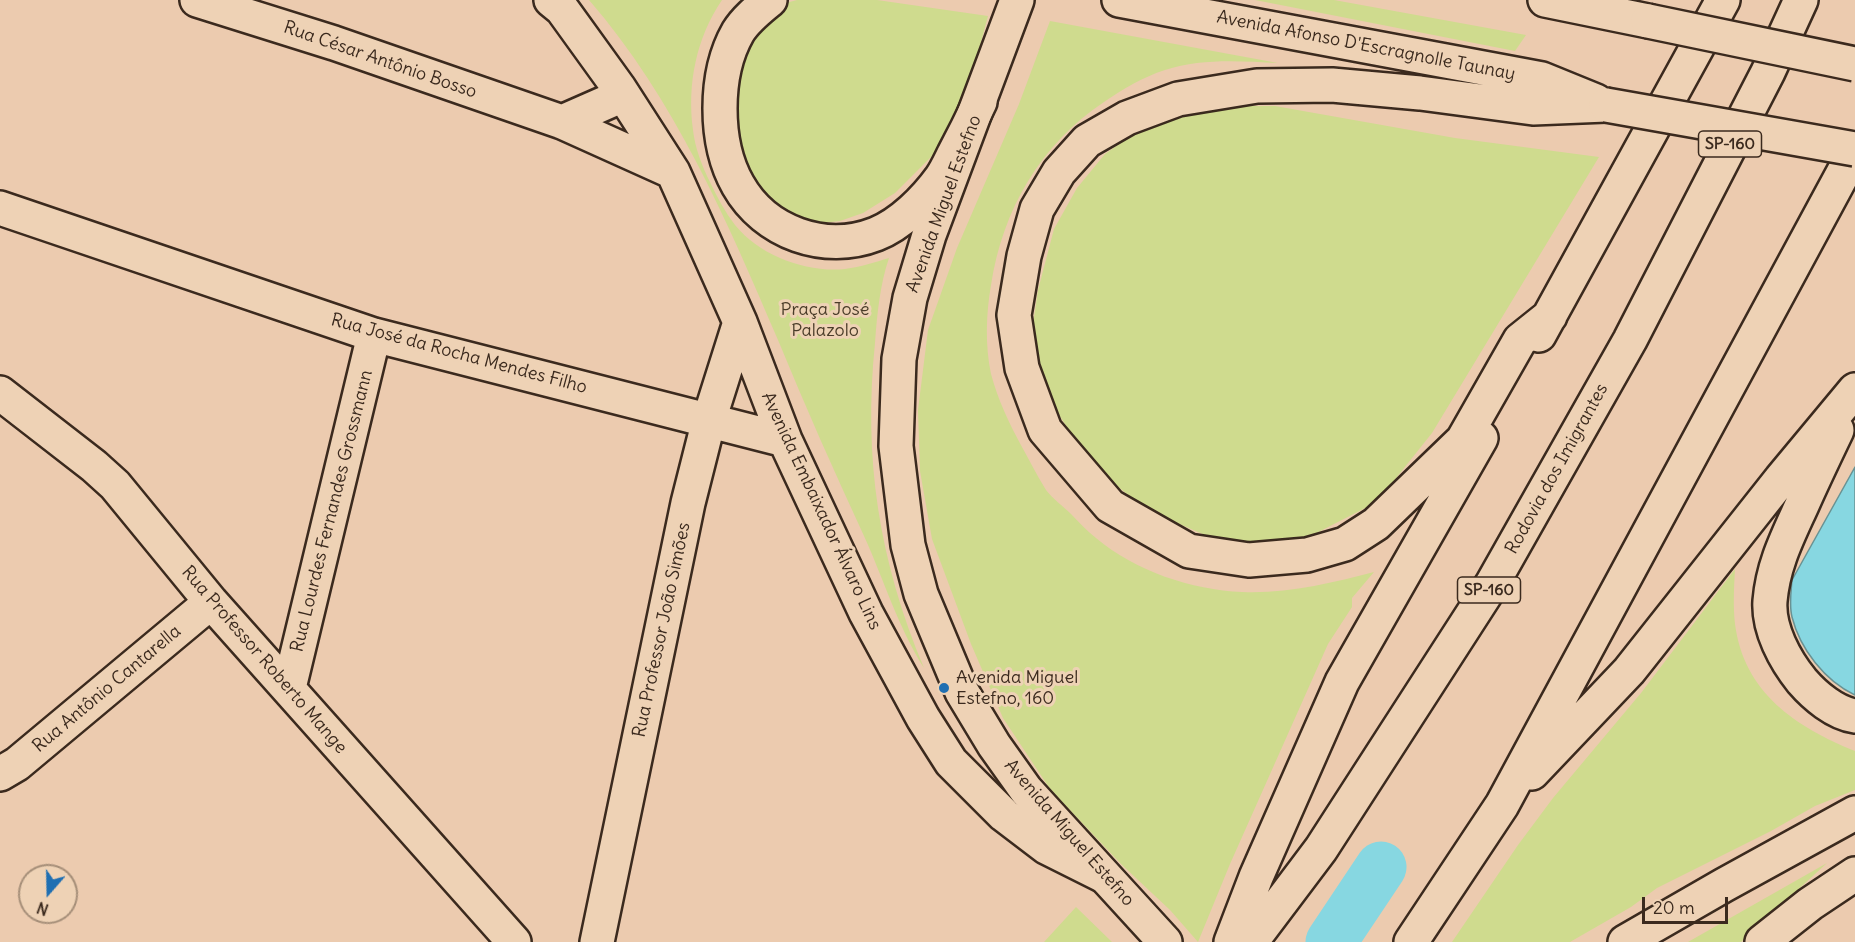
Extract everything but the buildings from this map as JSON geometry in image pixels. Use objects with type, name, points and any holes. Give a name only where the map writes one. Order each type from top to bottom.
[{"type":"main road","name":"Rua César Antônio Bosso","points":[[197,0],[334,43],[562,122],[672,172]]},
{"type":"main road","name":"Avenida Embaixador Álvaro Lins","points":[[551,0],[562,9],[619,88],[672,172],[740,322],[785,440],[866,613],[923,718],[951,762],[1004,814],[1046,847],[1102,875]]},
{"type":"main road","points":[[770,0],[739,31],[728,56],[721,82],[719,109],[728,163],[738,186],[754,206],[773,223],[795,234],[836,242],[858,239],[878,234],[905,216],[942,177],[985,88]]},
{"type":"main road","name":"Avenida Miguel Estefno","points":[[1017,0],[929,235],[910,298],[899,359],[896,446],[908,545],[921,594],[962,692],[994,745],[1026,790],[1165,942]]},
{"type":"main road","name":"Avenida Afonso D'Escragnolle Taunay","points":[[1119,0],[1538,94]]},
{"type":"main road","points":[[1606,0],[1648,21]]},
{"type":"main road","points":[[1684,70],[1697,0]]},
{"type":"main road","points":[[1231,942],[1256,877],[1342,682],[1550,316],[1723,0]]},
{"type":"main road","name":"Rodovia dos Imigrantes","points":[[1251,942],[1321,849],[1492,584],[1630,340],[1768,72],[1801,0]]},
{"type":"main road","points":[[1551,1],[1855,64]]},
{"type":"main road","points":[[1412,942],[1502,805],[1855,150],[1538,94],[1420,93],[1332,85],[1257,86],[1178,99],[1127,118],[1087,141],[1059,172],[1037,209],[1023,256],[1014,315],[1022,368],[1045,430],[1110,506],[1189,551],[1249,560],[1306,555],[1345,544],[1376,524],[1463,440],[1520,340],[1550,316]]},
{"type":"main road","points":[[562,122],[612,100],[619,88]]},
{"type":"main road","name":"Rua José da Rocha Mendes Filho","points":[[0,208],[374,335],[785,440]]},
{"type":"main road","name":"Rua Professor João Simões","points":[[597,942],[688,503],[709,420],[740,322]]},
{"type":"main road","name":"Rua Lourdes Fernandes Grossmann","points":[[289,688],[374,335]]},
{"type":"main road","points":[[1502,805],[1629,671],[1781,479],[1855,390]]},
{"type":"main road","points":[[1855,390],[1778,556],[1770,603],[1775,633],[1797,674],[1810,690],[1828,704],[1848,715],[1855,716]]},
{"type":"main road","name":"Rua Professor Roberto Mange","points":[[0,393],[115,485],[211,602],[514,942]]},
{"type":"main road","name":"Rua Antônio Cantarella","points":[[0,774],[17,764],[211,602]]},
{"type":"main road","points":[[1625,942],[1855,813]]},
{"type":"main road","points":[[1762,942],[1810,904],[1855,874]]},
{"type":"green space","name":"Praça José Palazolo","points":[[589,0],[722,0],[700,46],[693,79],[691,113],[699,157],[728,215],[745,236],[757,246],[800,265],[830,270],[845,269],[889,258],[879,300],[876,332],[871,427],[873,468],[878,509],[896,588],[908,628],[924,668],[899,620],[739,251],[697,162],[648,78]]},
{"type":"green space","points":[[797,0],[877,0],[988,16],[973,72],[955,118],[933,155],[895,193],[863,213],[840,221],[813,224],[778,208],[751,176],[734,142],[736,59],[754,26],[782,4]]},
{"type":"green space","points":[[1255,0],[1334,0],[1526,35],[1515,51]]},
{"type":"green space","points":[[1050,21],[1278,63],[1221,61],[1192,64],[1165,70],[1141,80],[1111,97],[1081,119],[1043,159],[1028,181],[1015,205],[997,257],[989,296],[987,341],[991,374],[1000,402],[1043,485],[1086,529],[1111,550],[1146,569],[1184,583],[1223,590],[1259,592],[1325,584],[1374,572],[1352,598],[1352,607],[1328,644],[1230,864],[1198,942],[1170,910],[1121,864],[1050,789],[1003,718],[971,644],[932,539],[920,471],[918,410],[928,330],[957,248],[1019,104]]},
{"type":"green space","points":[[1204,106],[1275,106],[1455,138],[1599,157],[1432,433],[1377,502],[1295,544],[1228,545],[1147,510],[1092,466],[1041,387],[1032,331],[1038,290],[1054,229],[1077,188],[1105,154],[1142,128]]},
{"type":"green space","points":[[1735,569],[1735,624],[1740,648],[1749,670],[1761,688],[1793,718],[1813,731],[1855,751],[1855,790],[1815,806],[1771,831],[1657,888],[1631,907],[1570,942],[1452,942],[1553,798],[1641,693]]},
{"type":"green space","points":[[1827,863],[1741,942],[1688,942],[1695,938]]},
{"type":"green space","points":[[1076,907],[1112,942],[1044,942]]},
{"type":"water","points":[[1855,467],[1855,695],[1824,673],[1815,663],[1796,629],[1790,603],[1792,580]]},
{"type":"waterway","points":[[1331,942],[1381,867]]},
{"type":"place","name":"Avenida Miguel Estefno, 160","points":[[944,688]]}]
